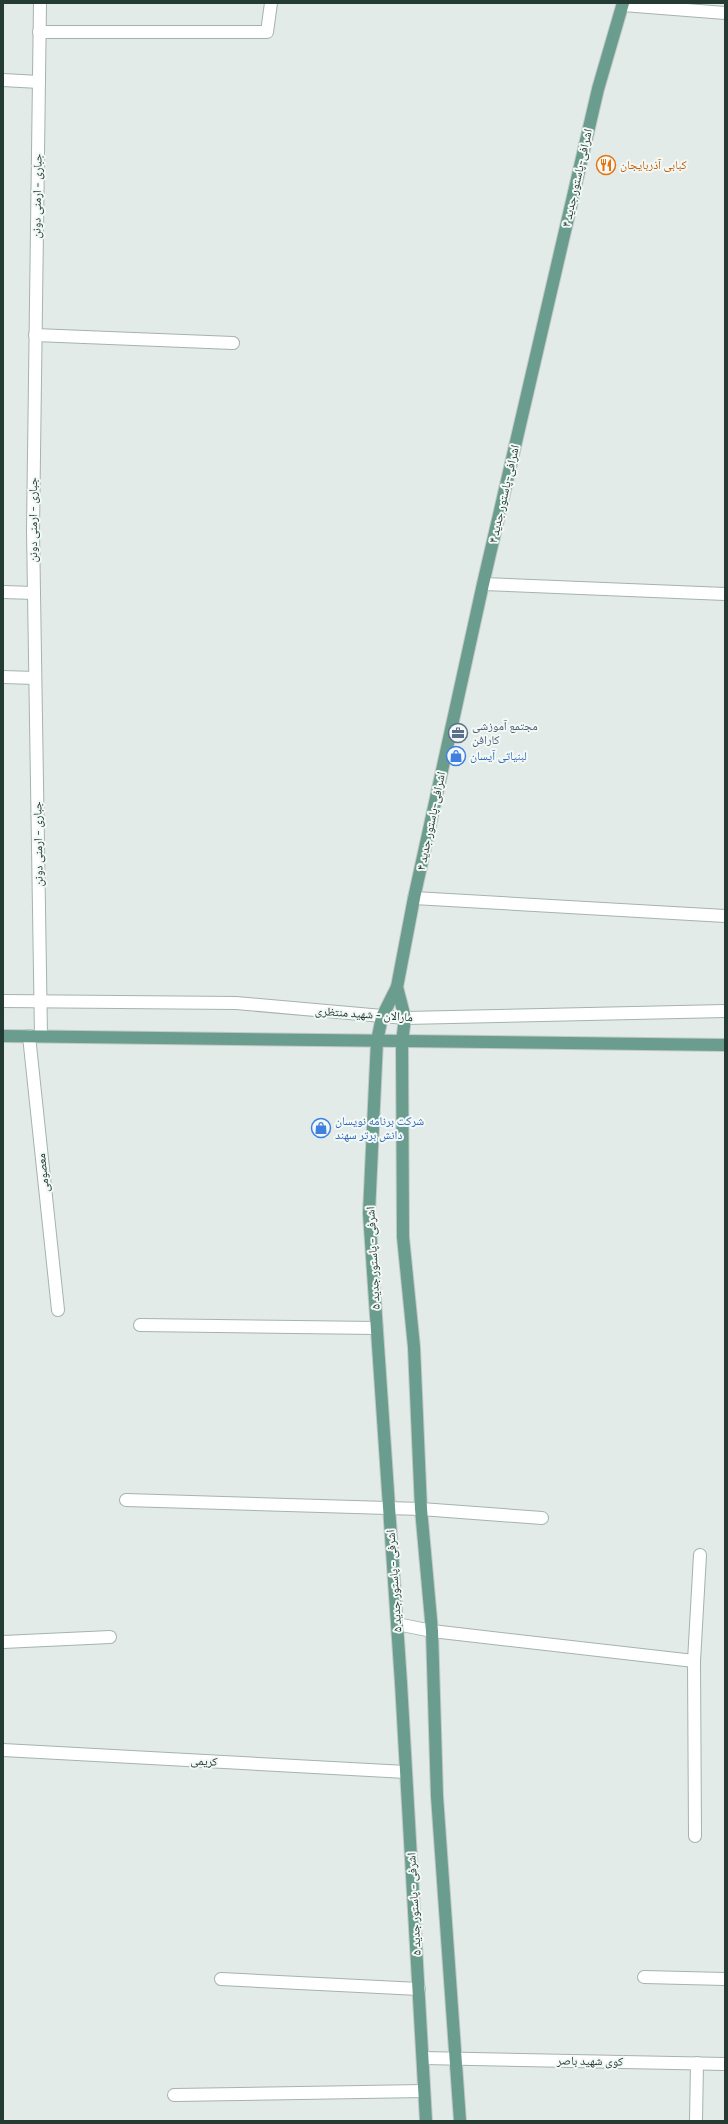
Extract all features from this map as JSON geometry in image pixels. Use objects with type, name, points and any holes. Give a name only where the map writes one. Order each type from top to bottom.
[{"type":"main road","name":"اشرافی-پاستور جدید ۴","points":[[377,1041],[382,1017],[398,987],[414,898],[484,584],[598,89],[623,4]]},
{"type":"main road","name":"اشرافی-پاستور جدید ۴","points":[[398,987],[405,1018],[402,1042]]},
{"type":"main road","name":"مارالان - شهید منتظری","points":[[3,1036],[725,1045]]},
{"type":"main road","name":"اشرفی - پاستور جدید ۵","points":[[377,1041],[369,1213],[397,1624],[426,2121]]},
{"type":"main road","points":[[402,1042],[403,1237],[414,1347],[421,1509],[432,1631],[437,1796],[460,2121]]},
{"type":"street","name":"جباری - ارمنی دونن","points":[[40,3],[35,335],[34,593],[41,1036]]},
{"type":"street","points":[[39,32],[266,32],[271,3]]},
{"type":"street","points":[[623,4],[725,13]]},
{"type":"street","points":[[3,80],[39,82]]},
{"type":"street","points":[[35,335],[233,343]]},
{"type":"street","points":[[484,584],[725,594]]},
{"type":"street","points":[[3,592],[34,593]]},
{"type":"street","points":[[3,677],[35,678]]},
{"type":"street","points":[[414,898],[725,916]]},
{"type":"street","name":"مارالان - شهید منتظری","points":[[3,1001],[236,1003],[405,1018],[725,1011]]},
{"type":"street","name":"معصومی","points":[[29,1036],[58,1310]]},
{"type":"street","points":[[140,1325],[377,1328]]},
{"type":"street","points":[[126,1500],[421,1509],[542,1518]]},
{"type":"street","points":[[695,1836],[694,1662],[700,1555]]},
{"type":"street","points":[[397,1624],[432,1631],[694,1662]]},
{"type":"street","points":[[3,1642],[110,1637]]},
{"type":"street","name":"کریمی","points":[[3,1750],[406,1772]]},
{"type":"street","points":[[644,1977],[725,1978]]},
{"type":"street","points":[[221,1979],[419,1988]]},
{"type":"street","name":"کوی شهید باصر","points":[[423,2058],[725,2064]]},
{"type":"street","points":[[696,2121],[697,2063]]},
{"type":"street","points":[[174,2095],[424,2091]]},
{"type":"place","name":"کبابی آذربایجان","points":[[606,165]]},
{"type":"place","name":"مجتمع آموزشی کارافن","points":[[458,733]]},
{"type":"place","name":"لبنیاتی آیسان","points":[[456,756]]},
{"type":"place","name":"شرکت برنامه نویسان دانش برتر سهند","points":[[321,1128]]}]
